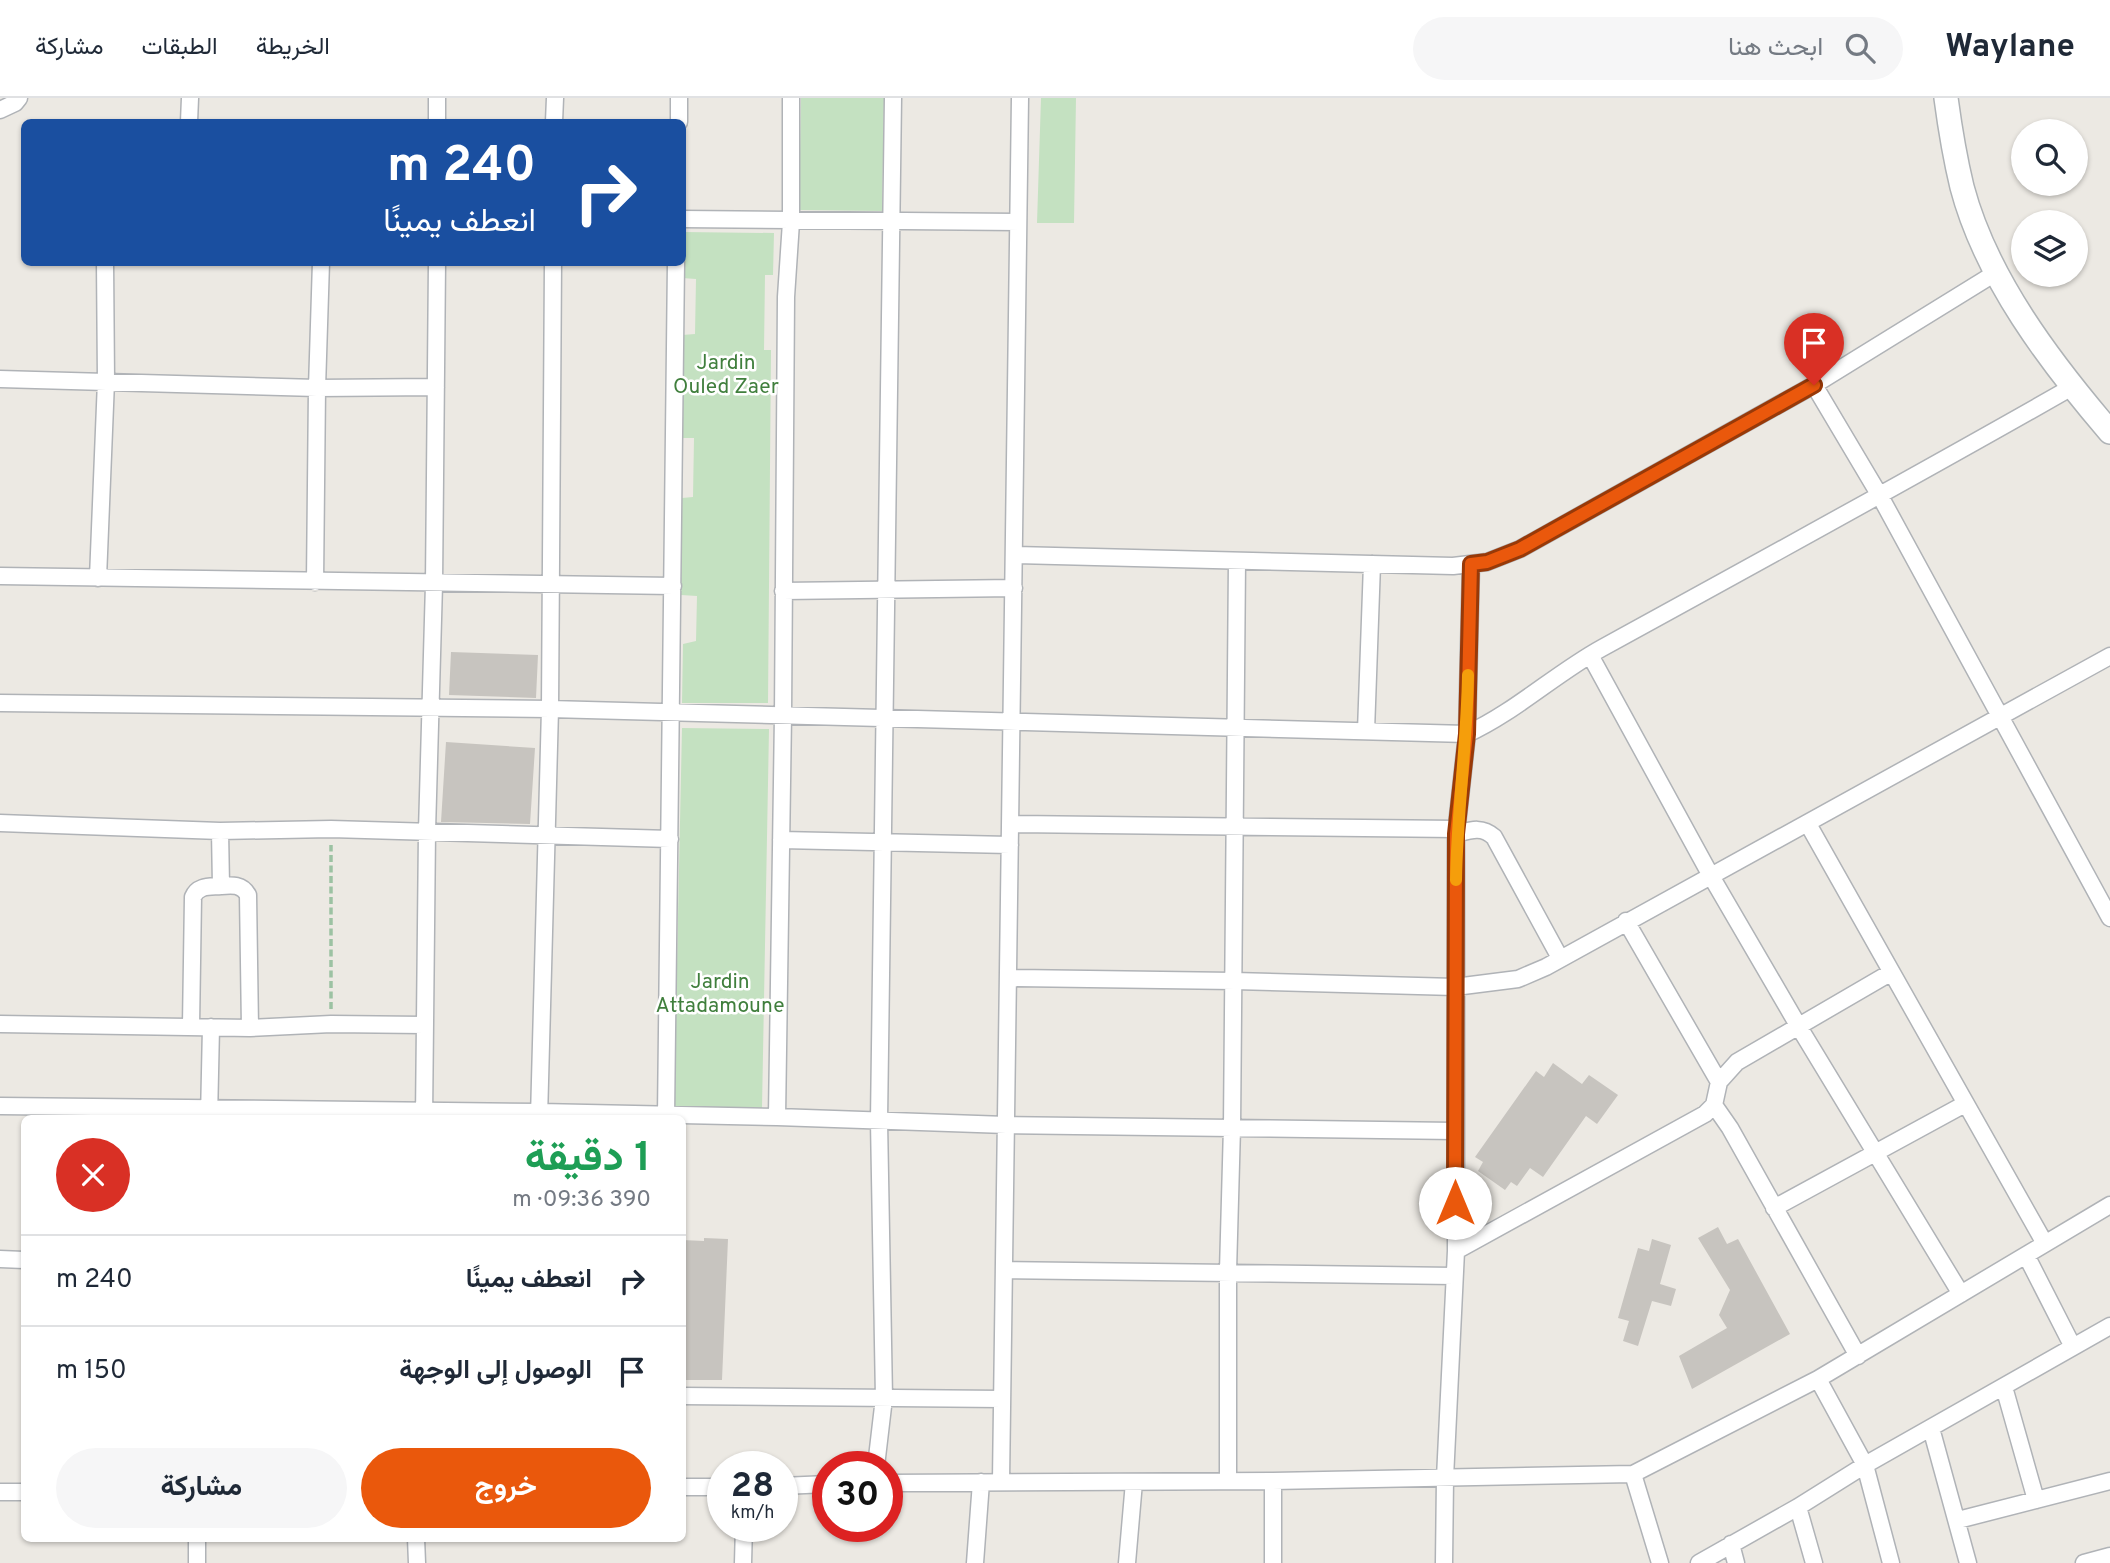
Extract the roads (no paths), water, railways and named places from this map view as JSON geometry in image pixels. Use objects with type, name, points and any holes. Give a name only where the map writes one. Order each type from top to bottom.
[{"type":"main road","points":[[1946,98],[1962,188],[1997,272],[2038,343],[2110,432]]},
{"type":"street","points":[[0,110],[19,98]]},
{"type":"street","points":[[188,119],[190,98]]},
{"type":"street","points":[[437,98],[437,119]]},
{"type":"street","points":[[554,119],[555,98]]},
{"type":"street","points":[[679,98],[679,119]]},
{"type":"street","points":[[777,1117],[786,298],[791,222],[791,98]]},
{"type":"street","points":[[878,1451],[884,1398],[879,1121],[893,98]]},
{"type":"street","points":[[1001,1481],[1020,98]]},
{"type":"street","points":[[686,219],[1018,222]]},
{"type":"street","points":[[99,578],[106,381],[105,266]]},
{"type":"street","points":[[315,582],[321,266]]},
{"type":"street","points":[[424,1115],[437,266]]},
{"type":"street","points":[[0,1105],[129,1113],[540,1115],[550,709],[553,266]]},
{"type":"street","points":[[666,1115],[676,266]]},
{"type":"street","points":[[1014,555],[1371,564],[1487,562],[1520,549],[1814,385],[1997,272]]},
{"type":"street","points":[[0,379],[317,388],[436,387]]},
{"type":"street","points":[[1814,385],[1880,496],[2110,918]]},
{"type":"street","points":[[0,703],[550,709],[1467,734],[1490,722],[1590,655],[2072,387]]},
{"type":"street","points":[[1228,1480],[1237,561]]},
{"type":"street","points":[[1366,731],[1371,564]]},
{"type":"street","points":[[1444,1563],[1445,1478],[1456,1251],[1457,832],[1467,734],[1471,564]]},
{"type":"street","points":[[0,576],[673,586]]},
{"type":"street","points":[[783,591],[1014,588]]},
{"type":"street","points":[[1590,655],[1711,876],[1961,1294]]},
{"type":"street","points":[[1008,978],[1455,987],[1518,979],[1534,974],[2110,656]]},
{"type":"street","points":[[0,823],[220,831],[331,829],[670,838]]},
{"type":"street","points":[[1010,824],[1487,831],[1494,837],[1560,958]]},
{"type":"street","points":[[1808,824],[2044,1242]]},
{"type":"street","points":[[220,831],[221,886]]},
{"type":"street","points":[[781,840],[1010,845]]},
{"type":"street","points":[[191,1026],[193,897],[195,892],[203,888],[237,885],[246,890],[248,895],[250,1028]]},
{"type":"street","points":[[1626,921],[1718,1082]]},
{"type":"street","points":[[1456,1251],[1705,1114],[1714,1105],[1718,1082],[1737,1062],[1890,973]]},
{"type":"street","points":[[0,1024],[250,1028],[331,1024],[424,1025]]},
{"type":"street","points":[[209,1113],[211,1027]]},
{"type":"street","points":[[1774,1208],[1965,1104]]},
{"type":"street","points":[[1714,1105],[1858,1356]]},
{"type":"street","points":[[686,1116],[1006,1125],[1455,1131]]},
{"type":"street","points":[[903,1483],[1273,1481],[1633,1474],[1818,1379],[2110,1205]]},
{"type":"street","points":[[2026,1255],[2073,1347]]},
{"type":"street","points":[[0,1259],[21,1260]]},
{"type":"street","points":[[1004,1270],[1454,1276]]},
{"type":"street","points":[[1699,1563],[2110,1326]]},
{"type":"street","points":[[1818,1379],[1865,1465],[1891,1563]]},
{"type":"street","points":[[2004,1387],[2036,1500]]},
{"type":"street","points":[[686,1396],[1002,1399]]},
{"type":"street","points":[[1931,1428],[1968,1563]]},
{"type":"street","points":[[1633,1474],[1660,1563]]},
{"type":"street","points":[[1273,1481],[1273,1563]]},
{"type":"street","points":[[1958,1520],[2110,1481]]},
{"type":"street","points":[[975,1563],[981,1482]]},
{"type":"street","points":[[1127,1563],[1134,1482]]},
{"type":"street","points":[[686,1487],[707,1487]]},
{"type":"street","points":[[0,1492],[21,1492]]},
{"type":"street","points":[[1798,1507],[1814,1563]]},
{"type":"street","points":[[197,1542],[197,1563]]},
{"type":"street","points":[[416,1542],[417,1563]]},
{"type":"street","points":[[743,1563],[744,1542]]},
{"type":"street","points":[[1731,1544],[1736,1563]]},
{"type":"street","points":[[2084,1563],[2110,1556]]},
{"type":"park label","name":"Jardin Ouled Zaer","points":[[726,375]]},
{"type":"park label","name":"Jardin Attadamoune","points":[[720,994]]}]
